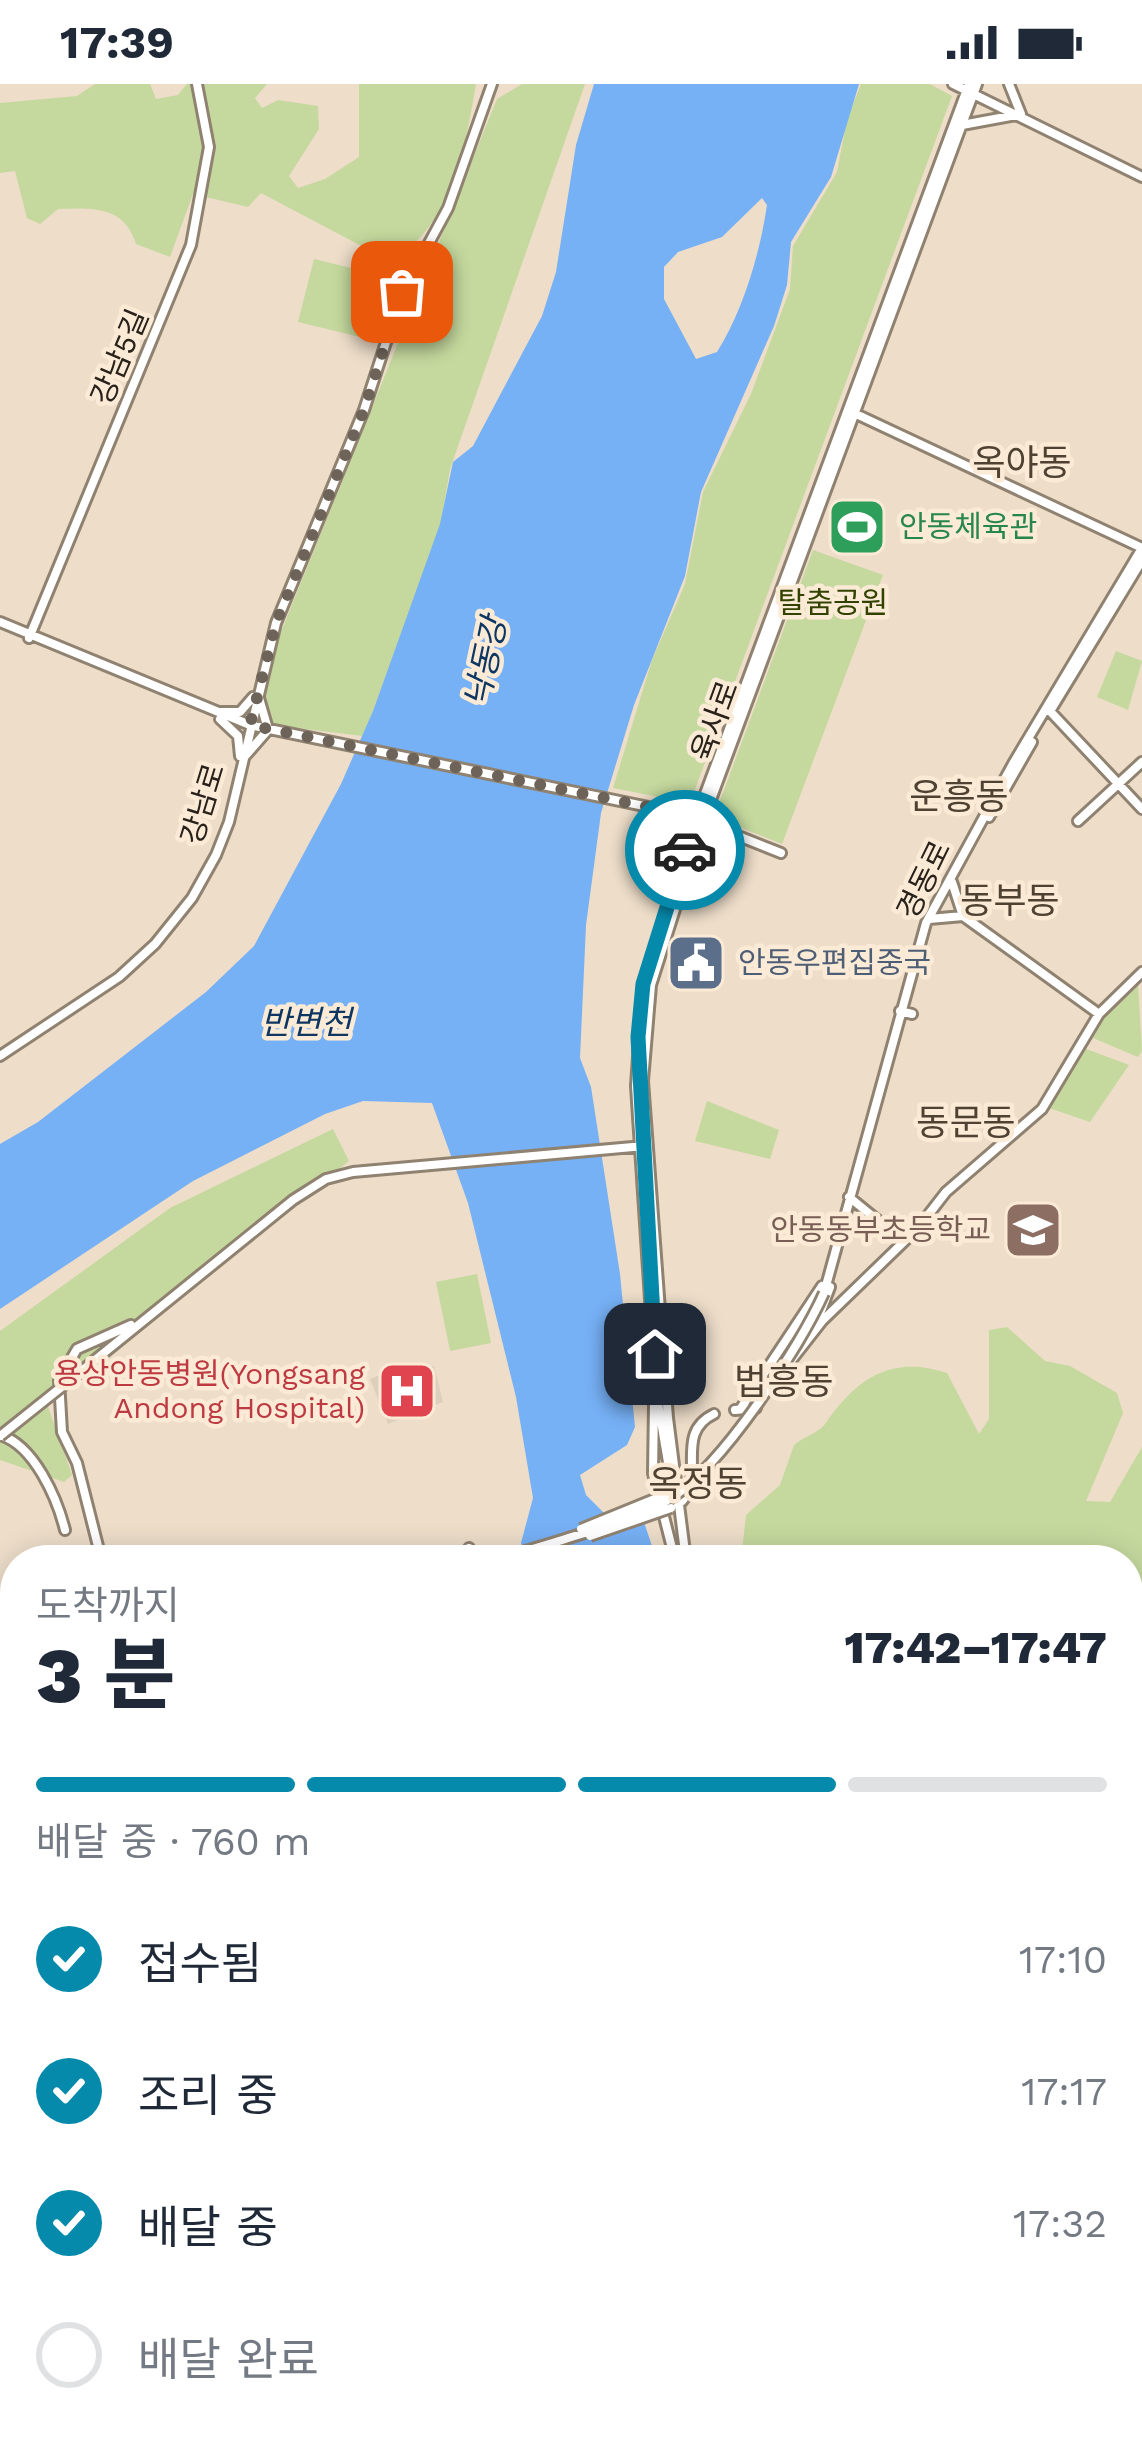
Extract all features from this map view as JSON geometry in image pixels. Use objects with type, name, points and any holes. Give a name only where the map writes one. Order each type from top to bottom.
[{"type":"street","name":"강남5길","points":[[29,638],[191,245],[209,147],[197,84]]},
{"type":"street","points":[[1009,84],[1021,114]]},
{"type":"street","points":[[955,85],[971,87],[1142,177]]},
{"type":"street","name":"강남로","points":[[0,1056],[118,977],[155,944],[193,898],[216,855],[258,684],[286,595],[364,410],[402,292],[448,208],[493,87]]},
{"type":"street","name":"육사로","points":[[851,412],[962,125],[971,87]]},
{"type":"street","name":"육사로","points":[[676,1506],[656,1391],[640,1146],[651,985],[699,819],[971,87]]},
{"type":"street","points":[[962,125],[1021,114]]},
{"type":"street","points":[[851,412],[1142,548]]},
{"type":"street","name":"경동로","points":[[559,1541],[658,1505],[704,1471],[795,1344],[824,1293],[931,919],[1142,548]]},
{"type":"street","name":"경동로","points":[[931,919],[1048,709],[1142,560]]},
{"type":"street","points":[[0,622],[29,638],[250,725],[682,814],[781,853]]},
{"type":"street","points":[[210,711],[240,712],[258,684]]},
{"type":"street","points":[[258,684],[261,719],[268,730]]},
{"type":"street","points":[[1048,709],[1142,809]]},
{"type":"street","points":[[210,711],[238,736],[241,764]]},
{"type":"street","points":[[241,764],[268,730]]},
{"type":"street","points":[[1078,821],[1142,762]]},
{"type":"street","points":[[952,882],[962,916],[1099,1014]]},
{"type":"street","points":[[931,919],[962,916]]},
{"type":"street","points":[[831,1269],[809,1312],[737,1410],[754,1411],[814,1330],[946,1192],[1042,1109],[1099,1014],[1142,972]]},
{"type":"street","points":[[64,1530],[49,1489],[20,1446],[0,1436],[310,1187],[353,1172],[640,1146]]},
{"type":"street","name":"육사로","points":[[640,1146],[676,1506]]},
{"type":"street","points":[[852,1198],[903,1241]]},
{"type":"street","points":[[814,1330],[831,1269]]},
{"type":"street","points":[[98,1545],[77,1463],[62,1432],[60,1370],[77,1349],[156,1311]]},
{"type":"street","points":[[656,1391],[653,1473],[671,1545]]},
{"type":"street","points":[[546,1545],[676,1506],[692,1488],[696,1426],[714,1414]]},
{"type":"street","points":[[550,1545],[667,1494],[670,1473]]},
{"type":"street","points":[[676,1506],[683,1545]]},
{"type":"shaded area","name":"용상안동병원(Yongsang Andong Hospital)","points":[[408,1364],[412,1374],[434,1366],[443,1402],[388,1424],[370,1379]]},
{"type":"green space","points":[[95,84],[150,84],[156,99],[178,95],[187,84],[267,84],[255,98],[262,108],[278,100],[318,106],[319,129],[289,176],[298,188],[325,179],[359,157],[359,84],[476,84],[460,159],[439,210],[407,249],[386,259],[261,193],[248,207],[193,194],[170,257],[136,244],[124,222],[106,212],[58,209],[40,224],[27,218],[15,171],[0,173],[0,103],[77,96]]},
{"type":"green space","points":[[522,84],[585,84],[450,469],[441,524],[363,736],[255,723],[272,654],[497,99]]},
{"type":"green space","points":[[861,84],[930,84],[952,96],[690,803],[613,788],[652,660],[685,584],[703,492],[751,394],[790,289],[793,246],[837,172],[847,119]]},
{"type":"green space","points":[[314,259],[376,274],[360,337],[298,322]]},
{"type":"green space","name":"탈춤공원","points":[[813,550],[883,575],[782,844],[714,817]]},
{"type":"green space","points":[[1116,651],[1142,661],[1128,710],[1097,697]]},
{"type":"green space","points":[[1138,985],[1142,1051],[1138,1057],[1093,1038],[1106,1015]]},
{"type":"green space","points":[[1081,1047],[1129,1065],[1090,1122],[1049,1108]]},
{"type":"green space","points":[[707,1101],[779,1130],[770,1159],[695,1141]]},
{"type":"green space","points":[[333,1129],[349,1161],[47,1404],[72,1475],[64,1482],[0,1460],[0,1331],[170,1208]]},
{"type":"green space","points":[[477,1274],[491,1343],[450,1351],[436,1282]]},
{"type":"green space","points":[[1007,1327],[1045,1361],[1070,1366],[1117,1393],[1123,1413],[1086,1501],[1110,1502],[1142,1447],[1142,1545],[743,1545],[746,1515],[780,1485],[794,1445],[823,1427],[850,1394],[877,1374],[909,1367],[947,1373],[979,1434],[989,1419],[989,1330]]},
{"type":"water","name":"낙동강","points":[[594,84],[859,84],[831,177],[791,242],[787,285],[774,326],[701,492],[685,576],[634,705],[601,813],[586,925],[580,1058],[591,1087],[620,1274],[635,1427],[627,1445],[580,1475],[586,1495],[605,1514],[642,1516],[652,1545],[521,1545],[533,1498],[516,1397],[468,1203],[432,1103],[363,1101],[325,1114],[193,1181],[0,1309],[0,1144],[38,1122],[206,992],[254,946],[341,784],[373,711],[440,524],[453,462],[473,446],[542,316],[556,272],[576,145]],"holes":[[[762,198],[767,205],[755,262],[717,352],[696,359],[664,299],[664,267],[678,252],[722,237]]]},
{"type":"way so far","points":[[402,292],[364,410],[276,623],[250,725],[696,818],[685,850]]},
{"type":"place","name":"안동체육관","points":[[857,527]]},
{"type":"place","name":"안동우편집중국","points":[[696,963]]},
{"type":"place","name":"안동동부초등학교","points":[[1033,1230]]},
{"type":"place","name":"용상안동병원(Yongsang Andong Hospital)","points":[[407,1391]]},
{"type":"district","name":"옥야동","points":[[1022,462]]},
{"type":"district","name":"운흥동","points":[[959,796]]},
{"type":"district","name":"동부동","points":[[1010,900]]},
{"type":"district","name":"동문동","points":[[966,1122]]},
{"type":"district","name":"법흥동","points":[[784,1381]]},
{"type":"district","name":"옥정동","points":[[698,1483]]},
{"type":"route","points":[[655,1354],[638,1111],[638,1037],[643,984],[685,850]]},
{"type":"water label","name":"반변천","points":[[306,1022]]}]
